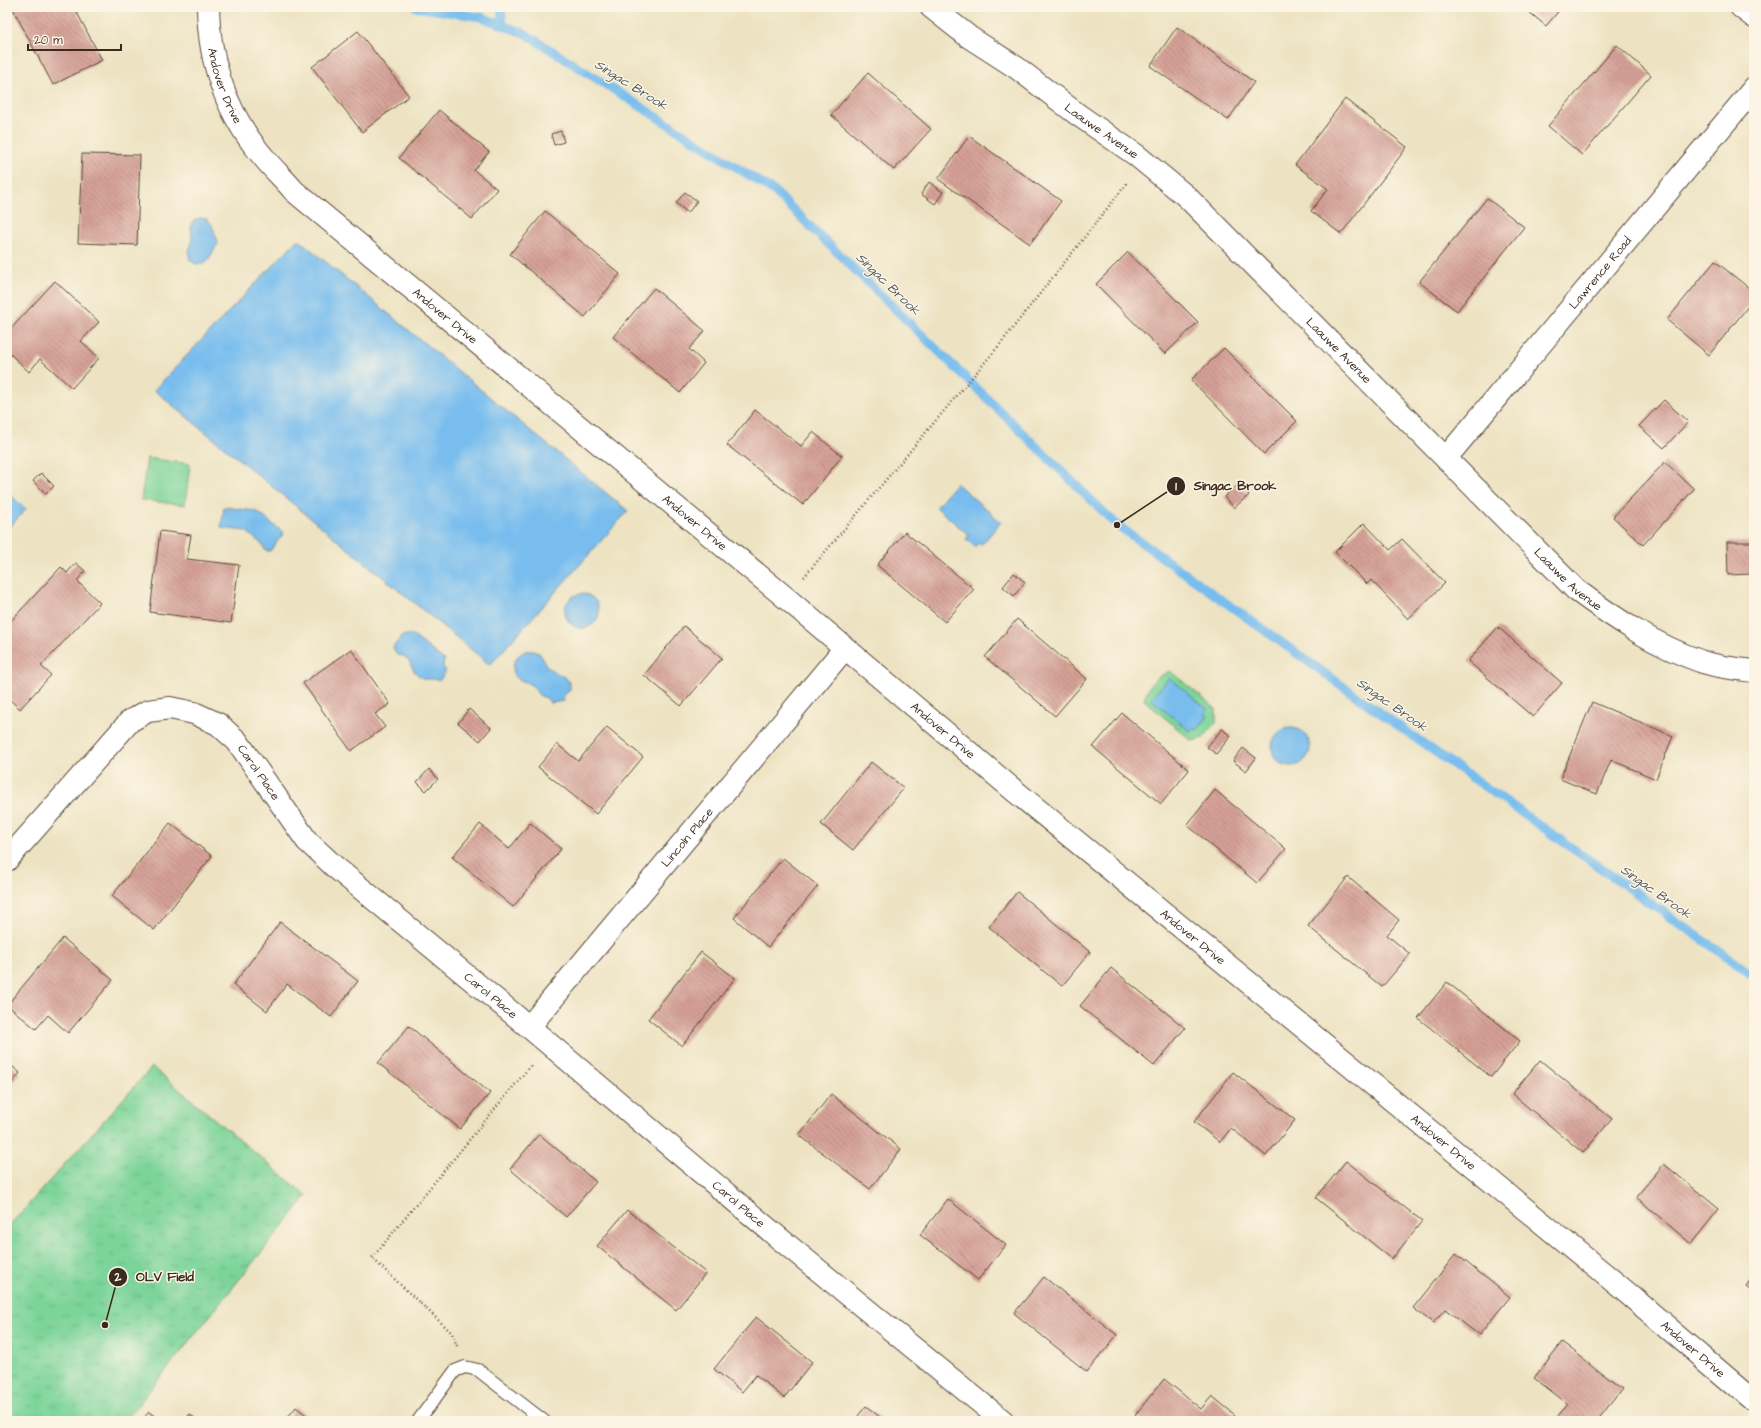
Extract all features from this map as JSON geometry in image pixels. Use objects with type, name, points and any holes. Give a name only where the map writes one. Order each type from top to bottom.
[{"type":"street","name":"Andover Drive","points":[[208,7],[210,48],[221,86],[239,123],[247,135],[264,159],[294,190],[1016,792],[1619,1286],[1754,1402]]},
{"type":"street","name":"Laauwe Avenue","points":[[931,7],[969,37],[1017,68],[1077,114],[1136,155],[1187,197],[1576,590],[1616,619],[1654,641],[1701,661],[1754,671]]},
{"type":"street","points":[[1741,7],[1754,17]]},
{"type":"street","name":"Lawrence Road","points":[[1446,458],[1754,88]]},
{"type":"street","name":"Lincoln Place","points":[[529,1027],[845,648]]},
{"type":"street","name":"Carol Place","points":[[7,860],[130,721],[148,711],[170,708],[194,713],[218,724],[237,741],[307,841],[335,867],[549,1043],[780,1239],[1003,1421]]},
{"type":"lane","points":[[418,1421],[456,1371],[465,1367],[478,1370],[544,1421]]},
{"type":"path","points":[[803,578],[997,348],[1127,186],[1130,179]]},
{"type":"path","points":[[465,1367],[452,1333],[372,1258],[549,1043]]},
{"type":"green space","points":[[147,458],[190,464],[185,505],[141,500]]},
{"type":"green space","points":[[1170,671],[1216,709],[1216,723],[1203,738],[1192,741],[1144,700],[1152,682]]},
{"type":"green space","points":[[152,1067],[307,1196],[125,1421],[7,1421],[7,1228]]},
{"type":"water","points":[[200,218],[207,219],[212,225],[218,243],[207,261],[199,265],[190,260],[189,254],[192,240],[191,227],[193,222]]},
{"type":"water","points":[[298,239],[628,511],[490,665],[154,390]]},
{"type":"water","points":[[956,483],[1001,522],[981,545],[978,543],[975,547],[966,539],[969,535],[936,507]]},
{"type":"water","points":[[9,494],[26,509],[7,530],[7,495]]},
{"type":"water","points":[[224,507],[256,511],[284,533],[270,551],[267,551],[264,549],[264,546],[246,531],[221,528]]},
{"type":"water","points":[[579,594],[585,594],[589,595],[596,601],[599,611],[598,618],[592,625],[585,628],[579,628],[575,627],[568,621],[565,614],[565,608],[566,604],[572,597]]},
{"type":"water","points":[[411,634],[444,660],[443,667],[446,671],[439,681],[423,678],[416,673],[405,657],[402,655],[397,655],[393,647],[402,636]]},
{"type":"water","points":[[525,651],[536,652],[542,656],[549,668],[563,676],[568,681],[570,690],[563,696],[564,701],[550,703],[547,698],[538,694],[531,685],[514,676],[513,667],[516,658]]},
{"type":"water","points":[[1169,678],[1207,709],[1204,714],[1208,716],[1197,730],[1193,727],[1190,731],[1151,699]]},
{"type":"water","points":[[1287,728],[1295,728],[1305,733],[1309,740],[1309,754],[1305,761],[1295,766],[1287,766],[1277,761],[1275,758],[1272,751],[1272,743],[1277,733],[1280,731]]},
{"type":"building","points":[[12,7],[74,7],[102,60],[53,85]]},
{"type":"building","points":[[1523,7],[1562,7],[1546,26]]},
{"type":"building","points":[[1177,27],[1254,82],[1228,120],[1150,66]]},
{"type":"building","points":[[358,31],[409,96],[362,132],[312,67]]},
{"type":"building","points":[[1617,45],[1651,75],[1582,155],[1548,126]]},
{"type":"building","points":[[868,73],[931,129],[894,170],[831,115]]},
{"type":"building","points":[[1345,99],[1407,147],[1341,234],[1311,211],[1328,189],[1295,165]]},
{"type":"building","points":[[439,110],[489,152],[474,170],[497,189],[472,219],[399,158]]},
{"type":"building","points":[[561,131],[564,142],[554,145],[551,134]]},
{"type":"building","points":[[969,136],[1061,201],[1030,244],[938,179]]},
{"type":"building","points":[[82,154],[140,155],[137,245],[78,243]]},
{"type":"building","points":[[929,182],[943,192],[935,204],[921,194]]},
{"type":"building","points":[[685,192],[697,201],[688,213],[676,203]]},
{"type":"building","points":[[1487,198],[1524,227],[1457,311],[1419,282]]},
{"type":"building","points":[[545,211],[620,274],[585,317],[510,254]]},
{"type":"building","points":[[1128,252],[1198,322],[1165,354],[1096,284]]},
{"type":"building","points":[[1715,261],[1754,292],[1754,299],[1709,355],[1667,320]]},
{"type":"building","points":[[55,281],[99,322],[81,341],[99,358],[72,388],[40,359],[29,372],[7,351],[7,333]]},
{"type":"building","points":[[654,288],[705,331],[689,349],[704,363],[680,393],[613,337]]},
{"type":"building","points":[[1224,348],[1297,421],[1264,454],[1191,380]]},
{"type":"building","points":[[1664,400],[1688,422],[1664,448],[1639,426]]},
{"type":"building","points":[[755,410],[801,446],[813,432],[842,456],[803,505],[727,445]]},
{"type":"building","points":[[1665,462],[1694,489],[1643,545],[1613,517]]},
{"type":"building","points":[[41,473],[54,486],[46,494],[33,481]]},
{"type":"building","points":[[1239,484],[1249,495],[1234,508],[1224,497]]},
{"type":"building","points":[[1364,523],[1390,550],[1402,539],[1445,583],[1408,619],[1371,580],[1367,584],[1335,552]]},
{"type":"building","points":[[160,531],[191,535],[187,559],[239,565],[231,623],[150,612]]},
{"type":"building","points":[[905,532],[974,589],[945,622],[877,565]]},
{"type":"building","points":[[1727,542],[1754,542],[1754,585],[1752,585],[1751,574],[1728,575]]},
{"type":"building","points":[[76,563],[85,571],[77,581],[100,603],[41,666],[51,675],[20,709],[7,697],[7,625],[61,567],[67,573]]},
{"type":"building","points":[[1014,573],[1025,582],[1014,596],[1003,587]]},
{"type":"building","points":[[1017,619],[1087,679],[1055,716],[985,657]]},
{"type":"building","points":[[684,626],[722,658],[681,706],[644,675]]},
{"type":"building","points":[[1498,627],[1562,683],[1533,717],[1468,661]]},
{"type":"building","points":[[351,649],[390,704],[375,714],[385,727],[351,751],[303,683]]},
{"type":"building","points":[[1592,702],[1673,736],[1656,779],[1611,760],[1597,794],[1560,779]]},
{"type":"building","points":[[469,709],[491,728],[480,741],[458,723]]},
{"type":"building","points":[[1122,713],[1189,770],[1161,804],[1093,747]]},
{"type":"building","points":[[607,727],[643,757],[596,814],[538,767],[557,744],[578,761]]},
{"type":"building","points":[[1222,729],[1231,736],[1216,754],[1207,747]]},
{"type":"building","points":[[1243,748],[1256,758],[1246,771],[1233,761]]},
{"type":"building","points":[[871,762],[904,788],[853,850],[821,824]]},
{"type":"building","points":[[429,769],[438,779],[426,791],[417,782]]},
{"type":"building","points":[[1215,790],[1286,849],[1257,883],[1187,825]]},
{"type":"building","points":[[170,823],[212,856],[154,930],[112,896]]},
{"type":"building","points":[[530,823],[561,849],[513,907],[452,857],[480,824],[509,849]]},
{"type":"building","points":[[783,858],[818,886],[768,947],[734,918]]},
{"type":"building","points":[[1348,877],[1399,920],[1387,935],[1410,954],[1382,987],[1308,926]]},
{"type":"building","points":[[1017,892],[1090,952],[1062,986],[989,927]]},
{"type":"building","points":[[280,922],[358,981],[331,1017],[287,984],[267,1011],[233,985]]},
{"type":"building","points":[[63,938],[113,980],[68,1033],[48,1015],[36,1029],[7,1005]]},
{"type":"building","points":[[701,952],[735,978],[682,1046],[648,1019]]},
{"type":"building","points":[[1111,968],[1185,1028],[1154,1066],[1080,1006]]},
{"type":"building","points":[[1447,982],[1520,1041],[1491,1077],[1418,1018]]},
{"type":"building","points":[[409,1026],[490,1093],[460,1129],[378,1063]]},
{"type":"building","points":[[1540,1060],[1612,1119],[1583,1153],[1512,1094]]},
{"type":"building","points":[[7,1062],[20,1073],[7,1089]]},
{"type":"building","points":[[1233,1072],[1295,1120],[1266,1156],[1231,1128],[1220,1142],[1194,1122]]},
{"type":"building","points":[[831,1094],[901,1149],[870,1189],[799,1135]]},
{"type":"building","points":[[539,1134],[596,1182],[566,1217],[510,1169]]},
{"type":"building","points":[[1346,1161],[1422,1221],[1392,1259],[1316,1198]]},
{"type":"building","points":[[1664,1164],[1719,1209],[1691,1244],[1636,1197]]},
{"type":"building","points":[[948,1199],[1006,1245],[978,1280],[920,1235]]},
{"type":"building","points":[[627,1210],[706,1273],[676,1310],[597,1246]]},
{"type":"building","points":[[1456,1254],[1510,1297],[1479,1335],[1445,1309],[1433,1323],[1413,1308]]},
{"type":"building","points":[[1754,1276],[1754,1292],[1746,1286]]},
{"type":"building","points":[[1044,1277],[1117,1335],[1087,1372],[1014,1313]]},
{"type":"building","points":[[756,1317],[812,1362],[784,1398],[756,1375],[742,1392],[714,1369]]},
{"type":"building","points":[[1562,1342],[1622,1389],[1597,1421],[1555,1421],[1568,1404],[1534,1378]]},
{"type":"building","points":[[1164,1379],[1201,1409],[1212,1396],[1235,1415],[1230,1421],[1142,1421],[1135,1415]]},
{"type":"building","points":[[866,1406],[885,1421],[854,1421]]},
{"type":"building","points":[[296,1407],[314,1421],[285,1421]]},
{"type":"building","points":[[149,1412],[161,1421],[141,1421]]},
{"type":"building","points":[[190,1414],[198,1421],[184,1421]]},
{"type":"waterway","name":"Singac Brook","points":[[416,7],[481,17],[524,33],[774,191],[1117,525],[1754,977]]},
{"type":"waterway","name":"Singac Brook","points":[[501,7],[503,25]]},
{"type":"place","name":"Singac Brook","points":[[1117,525]]},
{"type":"place","name":"OLV Field","points":[[105,1325]]}]
